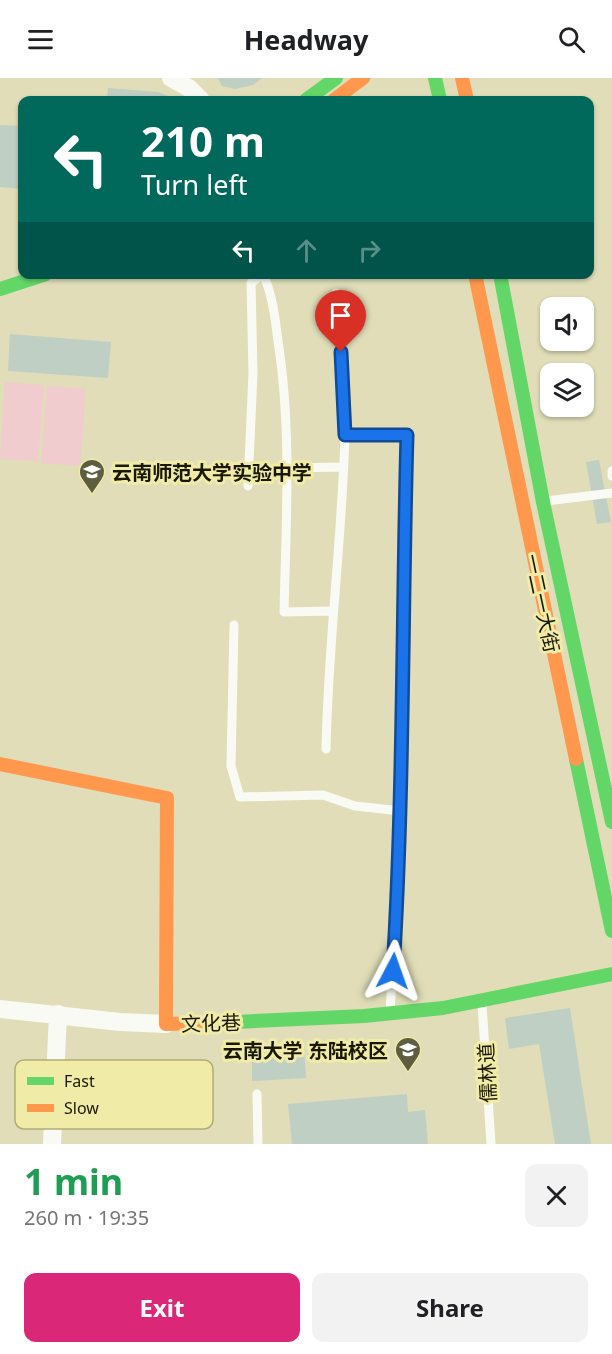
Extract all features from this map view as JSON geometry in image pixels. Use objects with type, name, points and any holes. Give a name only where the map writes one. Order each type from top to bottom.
[{"type":"main road","points":[[311,96],[336,78]]},
{"type":"main road","points":[[339,96],[363,78]]},
{"type":"main road","points":[[435,78],[439,96]]},
{"type":"main road","points":[[462,78],[466,96]]},
{"type":"main road","points":[[0,289],[31,279]]},
{"type":"main road","name":"一二一大街","points":[[476,279],[612,931]]},
{"type":"main road","name":"一二一大街","points":[[501,279],[543,502],[612,822]]},
{"type":"main road","name":"文化巷","points":[[0,764],[166,798],[166,1024],[344,1018],[390,1014],[482,1002],[612,974]]},
{"type":"street","points":[[171,78],[189,88],[197,96]]},
{"type":"street","points":[[0,1009],[120,1023],[166,1024]]},
{"type":"street","points":[[56,1060],[58,1014]]},
{"type":"street","points":[[52,1144],[53,1129]]},
{"type":"lane","points":[[248,486],[253,373],[251,283],[256,279]]},
{"type":"lane","points":[[266,279],[271,290],[283,374],[287,468],[284,612],[332,611]]},
{"type":"lane","points":[[326,749],[332,611],[345,435],[343,372],[336,294]]},
{"type":"lane","points":[[345,435],[407,435],[402,601],[400,863],[390,1014]]},
{"type":"lane","points":[[287,468],[343,466]]},
{"type":"lane","points":[[612,471],[612,476]]},
{"type":"lane","points":[[543,502],[612,493]]},
{"type":"lane","points":[[234,626],[231,766],[240,796],[323,795],[355,806],[400,811]]},
{"type":"lane","name":"儒林道","points":[[482,1002],[491,1144]]},
{"type":"lane","points":[[257,1094],[258,1144]]},
{"type":"shaded area","points":[[5,382],[44,385],[38,461],[0,459]]},
{"type":"shaded area","points":[[47,386],[86,389],[80,466],[41,463]]},
{"type":"building","points":[[218,78],[262,78],[253,85],[235,89],[222,86]]},
{"type":"building","points":[[108,88],[158,92],[168,96],[107,96]]},
{"type":"building","points":[[0,125],[18,126],[18,189],[0,187]]},
{"type":"building","points":[[10,334],[111,342],[108,378],[8,371]]},
{"type":"building","points":[[599,460],[611,522],[597,524],[586,462]]},
{"type":"building","points":[[570,1008],[591,1144],[555,1144],[539,1044],[509,1049],[505,1018]]},
{"type":"building","points":[[304,1046],[306,1078],[252,1081],[252,1049]]},
{"type":"building","points":[[407,1094],[408,1112],[425,1110],[428,1144],[292,1144],[288,1104]]},
{"type":"traffic: fast","points":[[311,96],[336,78]]},
{"type":"traffic: fast","points":[[435,78],[439,96]]},
{"type":"traffic: fast","points":[[0,289],[31,279]]},
{"type":"traffic: fast","points":[[501,279],[543,502],[612,822]]},
{"type":"traffic: fast","points":[[576,759],[612,931]]},
{"type":"traffic: fast","points":[[235,1022],[364,1016],[443,1008],[612,974]]},
{"type":"traffic: slow","points":[[339,96],[363,78]]},
{"type":"traffic: slow","points":[[462,78],[466,96]]},
{"type":"traffic: slow","points":[[476,279],[576,759]]},
{"type":"traffic: slow","points":[[0,764],[167,798],[166,1024],[235,1022]]},
{"type":"place","name":"云南师范大学实验中学","points":[[92,495]]},
{"type":"place","name":"云南大学 东陆校区","points":[[408,1073]]},
{"type":"route","points":[[341,352],[345,435],[407,435],[402,601],[400,863],[393,971]]}]
